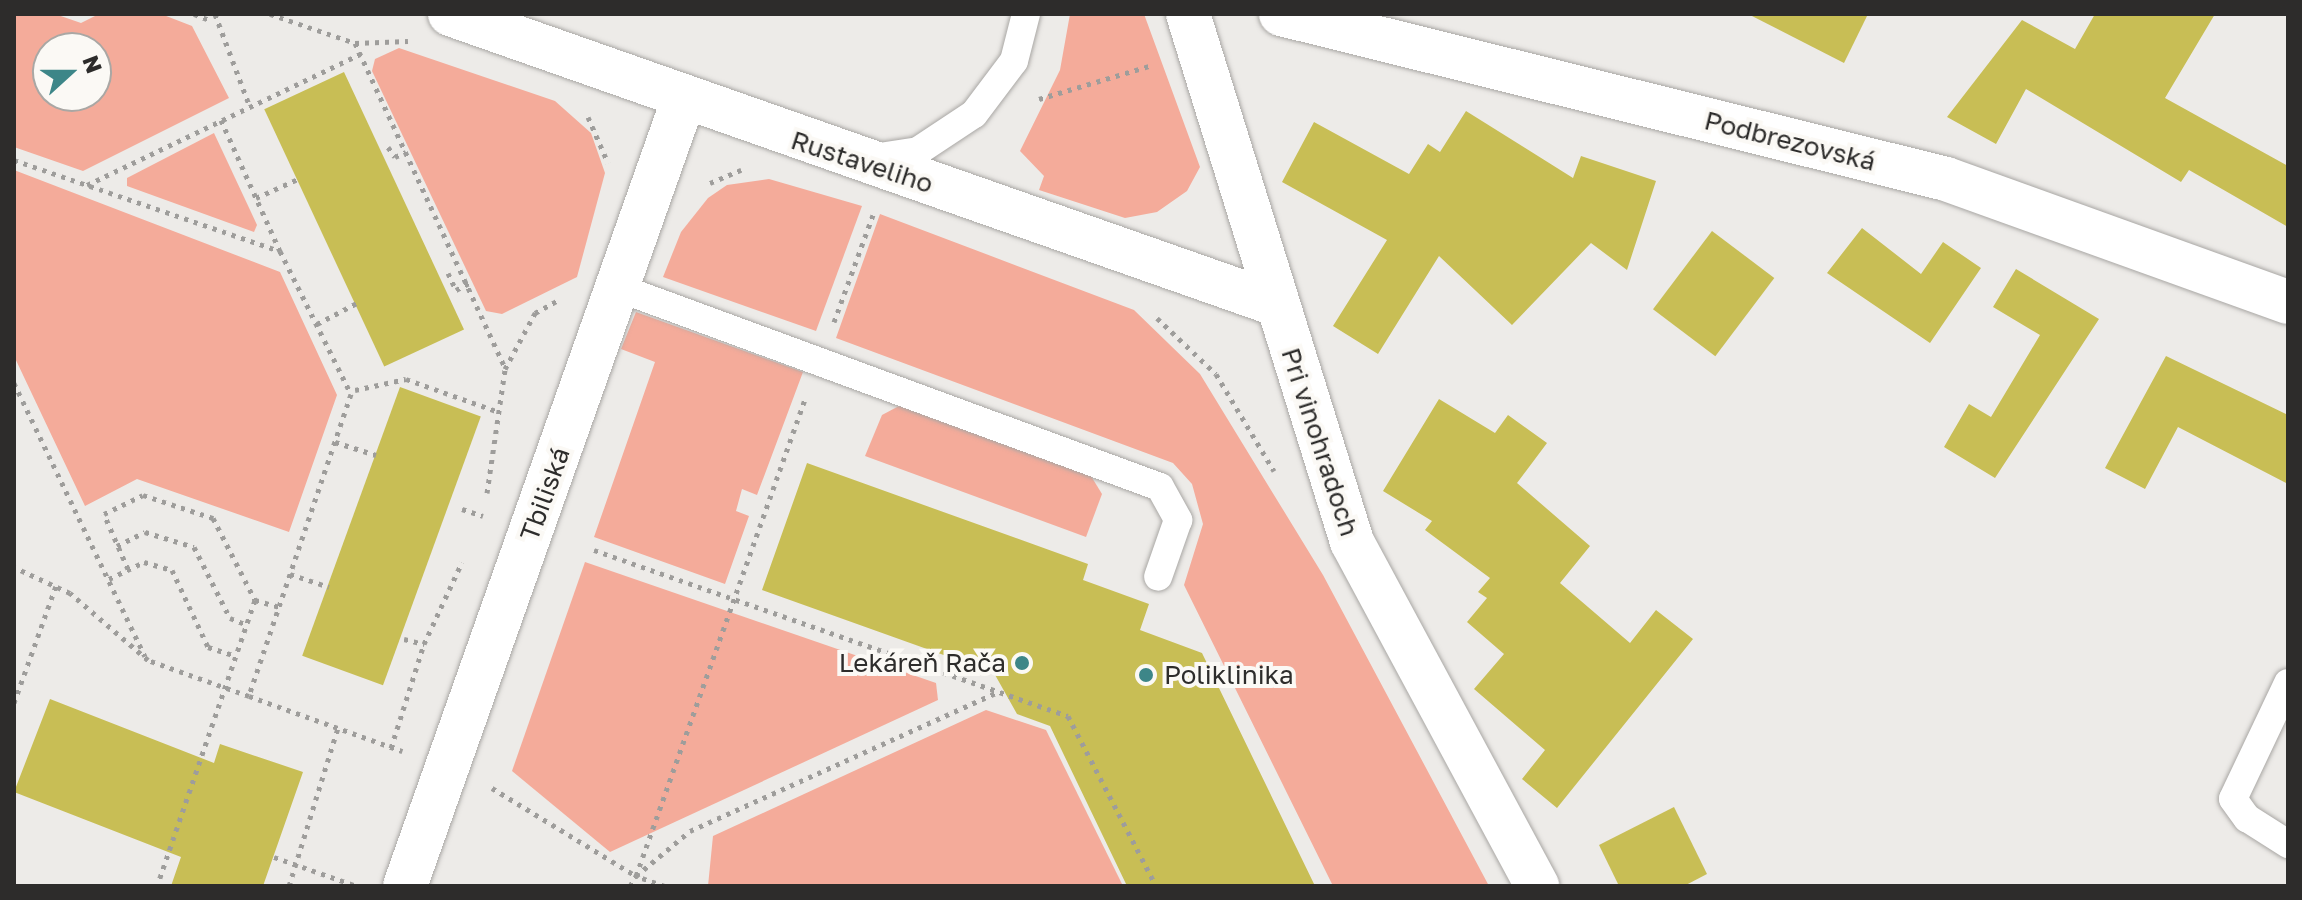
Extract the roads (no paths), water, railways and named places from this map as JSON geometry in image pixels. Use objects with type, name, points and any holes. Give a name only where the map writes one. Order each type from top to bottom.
[{"type":"street","name":"Pri vinohradoch","points":[[1188,14],[1352,542],[1537,886]]},
{"type":"street","name":"Podbrezovská","points":[[1281,14],[1946,179],[2288,302]]},
{"type":"street","name":"Rustaveliho","points":[[438,30],[683,101],[1276,304]]},
{"type":"street","name":"Tbiliská","points":[[413,884],[683,101]]},
{"type":"lane","points":[[852,161],[918,151],[974,114],[1014,61],[1026,14]]},
{"type":"lane","points":[[619,288],[1160,487],[1178,520],[1158,577]]},
{"type":"lane","points":[[2288,683],[2233,799],[2247,818],[2288,844]]},
{"type":"place","name":"Lekáreň Rača","points":[[1022,663]]},
{"type":"place","name":"Poliklinika","points":[[1146,675]]}]
